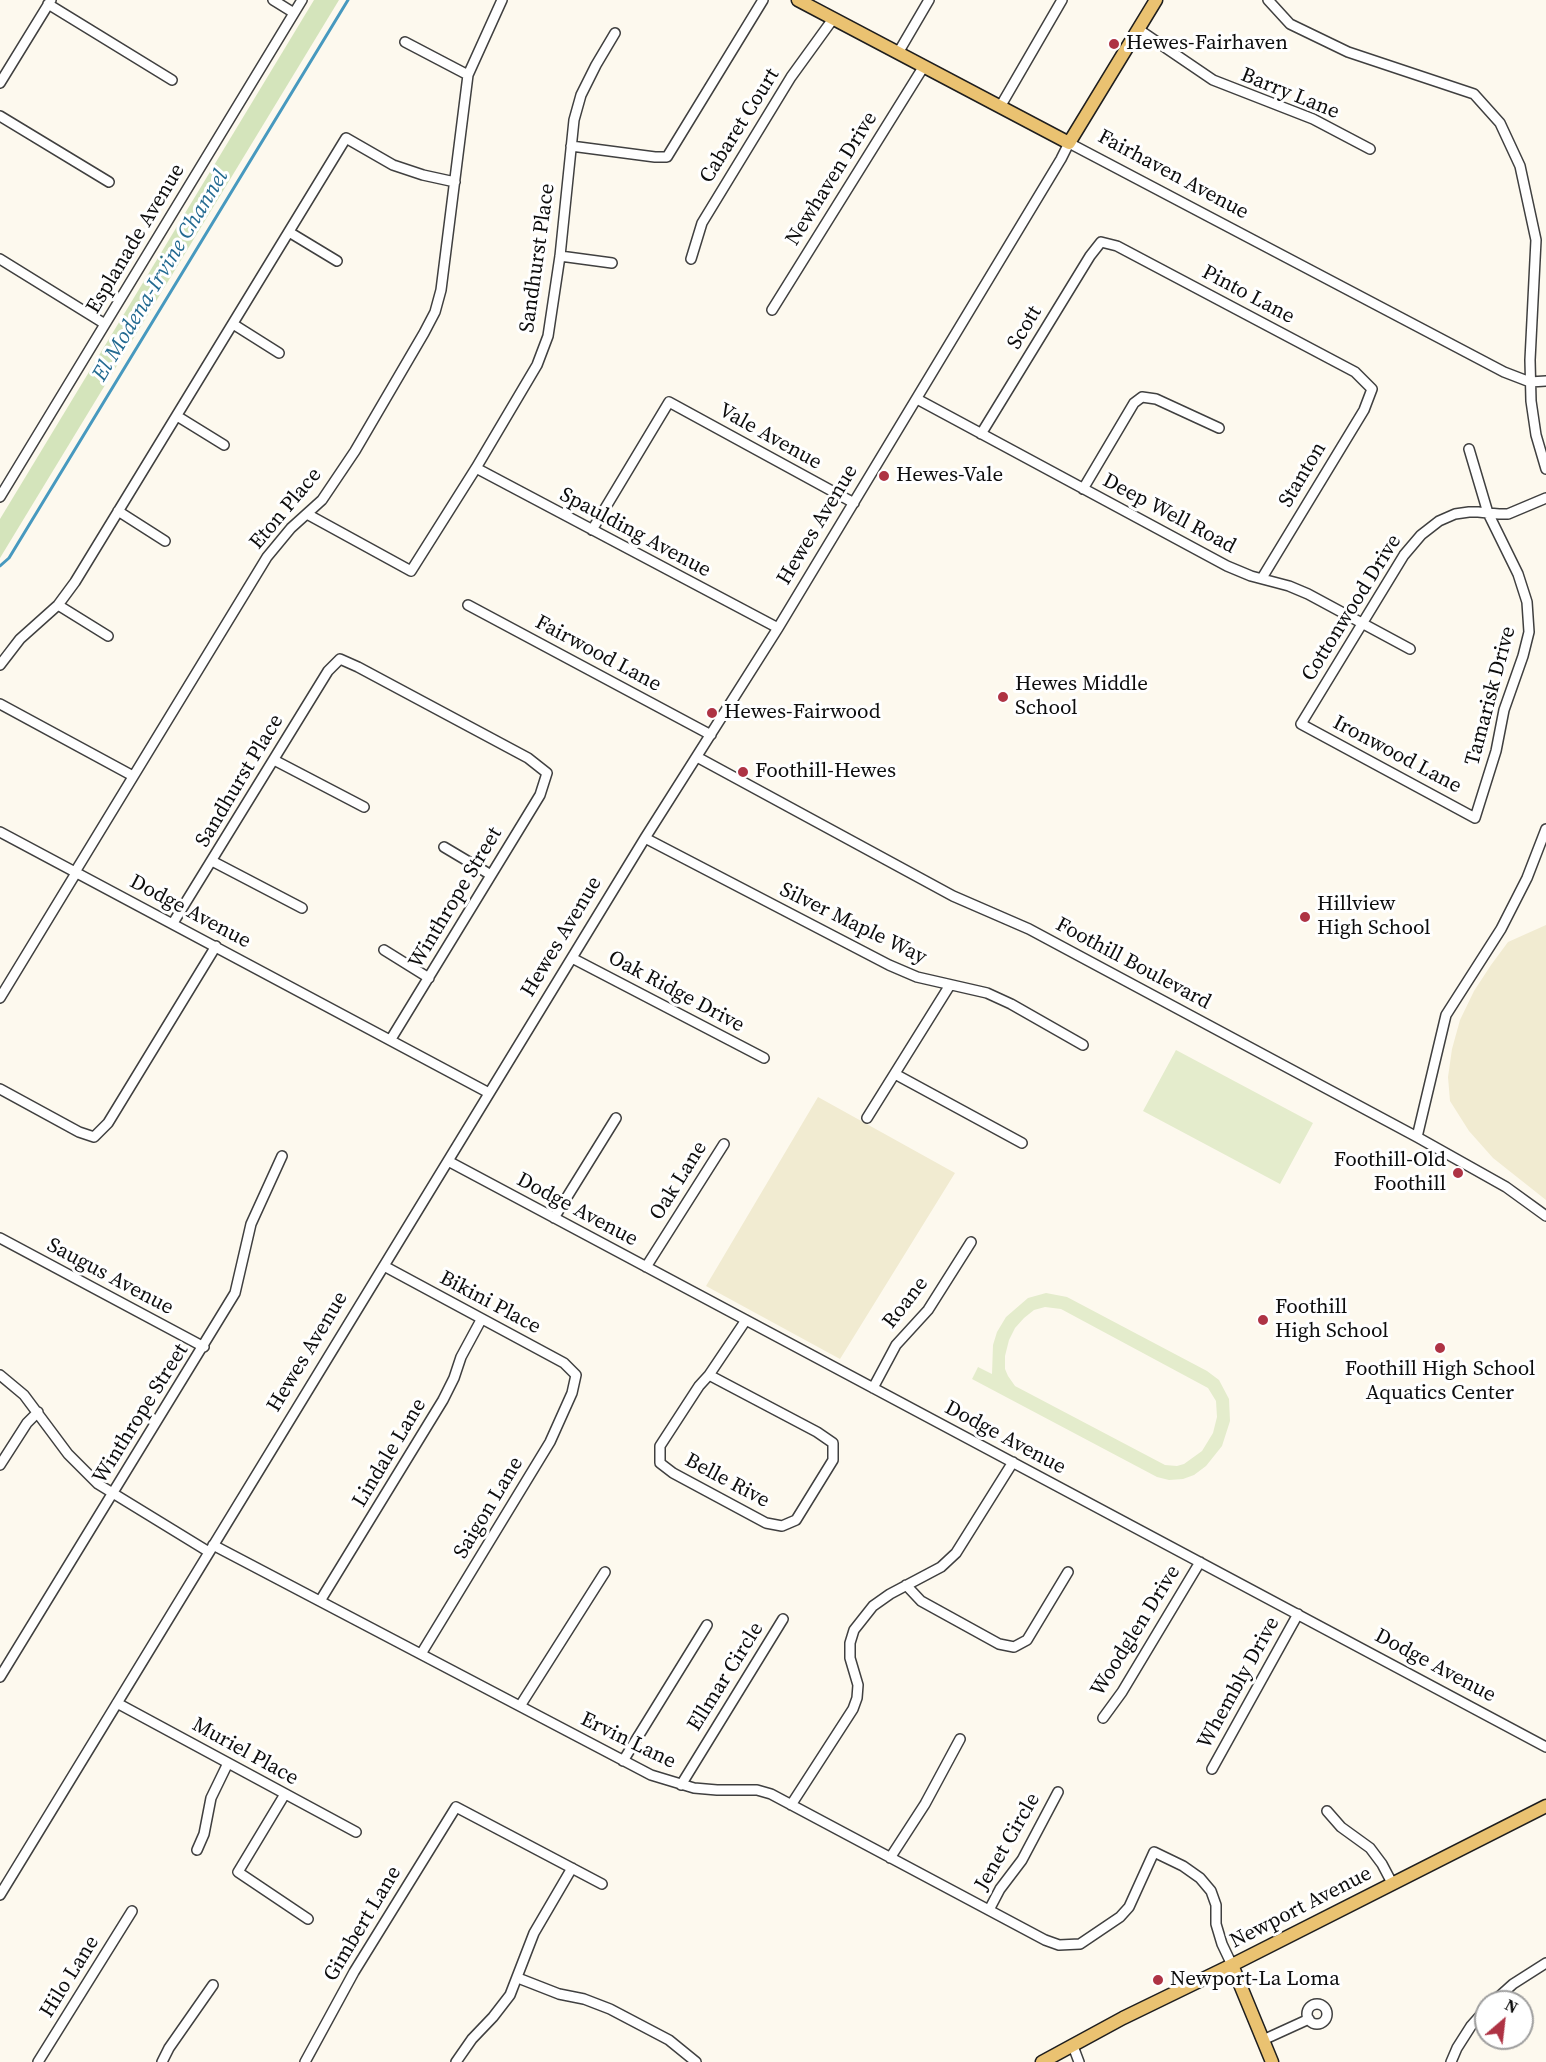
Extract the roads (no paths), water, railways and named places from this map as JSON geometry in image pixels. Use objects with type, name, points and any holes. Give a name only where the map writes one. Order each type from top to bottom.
[{"type":"main road","name":"Fairhaven Avenue","points":[[798,0],[1069,143]]},
{"type":"main road","name":"Hewes Avenue","points":[[1069,143],[1156,0]]},
{"type":"main road","name":"Newport Avenue","points":[[1041,2062],[1123,2018],[1546,1806]]},
{"type":"main road","points":[[1232,1965],[1272,2062]]},
{"type":"street","points":[[273,0],[294,13]]},
{"type":"street","name":"Esplanade Avenue","points":[[0,497],[302,0]]},
{"type":"street","name":"Eton Place","points":[[0,998],[267,556],[291,528],[322,500],[355,451],[435,312],[441,290],[468,75],[502,0]]},
{"type":"street","points":[[571,146],[667,157],[763,0]]},
{"type":"street","points":[[898,53],[929,0]]},
{"type":"street","points":[[1000,107],[1062,0]]},
{"type":"street","points":[[1268,0],[1290,24],[1348,52],[1474,94],[1500,123],[1520,166],[1536,240],[1530,382],[1533,416],[1540,453],[1546,469]]},
{"type":"street","points":[[0,83],[49,2],[172,80]]},
{"type":"street","name":"Cabaret Court","points":[[691,259],[702,223],[791,77],[833,19]]},
{"type":"street","name":"Barry Lane","points":[[1138,29],[1213,80],[1297,112],[1370,149]]},
{"type":"street","name":"Sandhurst Place","points":[[307,514],[411,571],[537,365],[548,336],[560,256],[574,120],[581,95],[615,33]]},
{"type":"street","points":[[405,42],[468,75]]},
{"type":"street","name":"Newhaven Drive","points":[[772,310],[924,66]]},
{"type":"street","points":[[0,116],[109,182]]},
{"type":"street","points":[[0,665],[20,639],[58,605],[75,582],[346,138],[393,165],[454,182]]},
{"type":"street","name":"Fairhaven Avenue","points":[[1069,143],[1504,372],[1530,382]]},
{"type":"street","name":"Hewes Avenue","points":[[0,1895],[645,838],[778,628],[1069,143]]},
{"type":"street","points":[[289,232],[337,261]]},
{"type":"street","name":"Pinto Lane","points":[[1101,242],[1117,246],[1355,372],[1372,389]]},
{"type":"street","name":"Scott","points":[[981,434],[1090,256],[1101,242]]},
{"type":"street","points":[[560,256],[612,263]]},
{"type":"street","points":[[0,260],[105,324]]},
{"type":"street","points":[[233,324],[279,353]]},
{"type":"street","points":[[1530,382],[1546,381]]},
{"type":"street","name":"Stanton","points":[[1262,578],[1364,410],[1372,389]]},
{"type":"street","points":[[1083,489],[1134,404],[1142,397],[1156,399],[1219,428]]},
{"type":"street","name":"Deep Well Road","points":[[917,399],[1227,566],[1308,594],[1410,649]]},
{"type":"street","name":"Vale Avenue","points":[[592,530],[669,402],[854,503]]},
{"type":"street","points":[[177,416],[224,445]]},
{"type":"street","name":"Tamarisk Drive","points":[[1469,449],[1488,513],[1518,574],[1527,602],[1529,632],[1504,710],[1496,751],[1475,818]]},
{"type":"street","name":"Spaulding Avenue","points":[[476,468],[778,628]]},
{"type":"street","name":"Cottonwood Drive","points":[[1301,724],[1404,555],[1421,534],[1440,520],[1455,514],[1469,512],[1508,514],[1546,498]]},
{"type":"street","points":[[118,511],[165,541]]},
{"type":"street","points":[[58,605],[108,636]]},
{"type":"street","name":"Fairwood Lane","points":[[468,605],[711,735]]},
{"type":"street","name":"Sandhurst Place","points":[[173,923],[328,671],[340,659],[528,758],[547,773]]},
{"type":"street","points":[[0,704],[133,776]]},
{"type":"street","name":"Ironwood Lane","points":[[1301,724],[1475,818]]},
{"type":"street","name":"Foothill Boulevard","points":[[697,757],[953,896],[1029,929],[1417,1137],[1506,1187],[1546,1216]]},
{"type":"street","points":[[274,760],[364,807]]},
{"type":"street","name":"Winthrope Street","points":[[391,1039],[540,795],[547,773]]},
{"type":"street","points":[[1417,1137],[1446,1015],[1501,929],[1527,878],[1546,829]]},
{"type":"street","name":"Dodge Avenue","points":[[0,832],[489,1093]]},
{"type":"street","name":"Silver Maple Way","points":[[645,838],[889,965],[917,977],[987,993],[1083,1045]]},
{"type":"street","points":[[444,847],[491,875]]},
{"type":"street","points":[[212,861],[302,908]]},
{"type":"street","points":[[0,1089],[80,1132],[94,1137],[108,1123],[216,946]]},
{"type":"street","points":[[384,950],[429,978]]},
{"type":"street","name":"Oak Ridge Drive","points":[[572,958],[764,1058]]},
{"type":"street","points":[[867,1118],[950,985]]},
{"type":"street","points":[[895,1074],[1022,1143]]},
{"type":"street","points":[[554,1218],[616,1118]]},
{"type":"street","name":"Oak Lane","points":[[646,1267],[724,1144]]},
{"type":"street","name":"Winthrope Street","points":[[0,1677],[235,1293],[251,1224],[282,1156]]},
{"type":"street","name":"Dodge Avenue","points":[[448,1161],[1546,1747]]},
{"type":"street","name":"Saugus Avenue","points":[[0,1238],[204,1347]]},
{"type":"street","name":"Roane","points":[[873,1388],[896,1345],[928,1310],[971,1242]]},
{"type":"street","name":"Bikini Place","points":[[384,1266],[564,1363],[576,1375]]},
{"type":"street","name":"Lindale Lane","points":[[320,1601],[443,1400],[461,1357],[482,1320]]},
{"type":"street","name":"Belle Rive","points":[[709,1375],[817,1432],[833,1443],[833,1460],[796,1520],[782,1526],[766,1523],[673,1473],[660,1463],[660,1446],[746,1320]]},
{"type":"street","name":"Ervin Lane","points":[[0,1375],[24,1395],[76,1462],[98,1484],[113,1494],[211,1549],[320,1601],[651,1775],[681,1785],[717,1790],[757,1790],[771,1794],[1045,1940],[1059,1945],[1080,1944],[1120,1917],[1132,1901],[1154,1852],[1183,1866],[1200,1878],[1211,1891],[1216,1905],[1216,1924],[1232,1965]]},
{"type":"street","name":"Saigon Lane","points":[[421,1654],[550,1442],[572,1393],[576,1375]]},
{"type":"street","points":[[0,1465],[27,1423],[38,1412]]},
{"type":"street","points":[[791,1805],[842,1726],[857,1698],[858,1685],[850,1651],[854,1630],[873,1606],[941,1567],[956,1553],[1012,1462]]},
{"type":"street","name":"Woodglen Drive","points":[[1103,1718],[1122,1692],[1200,1562]]},
{"type":"street","points":[[520,1706],[605,1572]]},
{"type":"street","points":[[906,1585],[921,1601],[999,1644],[1014,1647],[1027,1640],[1068,1572]]},
{"type":"street","name":"Whembly Drive","points":[[1212,1769],[1298,1614]]},
{"type":"street","name":"Ellmar Circle","points":[[681,1785],[783,1619]]},
{"type":"street","points":[[623,1761],[707,1625]]},
{"type":"street","name":"Muriel Place","points":[[117,1703],[356,1832]]},
{"type":"street","points":[[890,1858],[925,1804],[960,1738]]},
{"type":"street","points":[[197,1850],[204,1834],[212,1798],[228,1763]]},
{"type":"street","name":"Jenet Circle","points":[[989,1910],[1000,1889],[1022,1860],[1058,1792]]},
{"type":"street","points":[[285,1794],[238,1872],[308,1918]]},
{"type":"street","name":"Gimbert Lane","points":[[305,2062],[354,1972],[456,1806],[572,1868]]},
{"type":"street","points":[[1327,1810],[1341,1827],[1370,1848],[1392,1882]]},
{"type":"street","points":[[456,2062],[472,2039],[502,2007],[518,1978],[534,1933],[572,1868],[602,1884]]},
{"type":"street","name":"Hilo Lane","points":[[38,2062],[132,1911]]},
{"type":"street","points":[[1506,1990],[1546,1963]]},
{"type":"street","points":[[518,1978],[610,2009],[669,2040],[696,2062]]},
{"type":"street","points":[[162,2062],[213,1985]]},
{"type":"street","points":[[1263,2040],[1309,2019]]},
{"type":"street","points":[[1451,2062],[1474,2025]]},
{"type":"street","points":[[1072,2046],[1079,2062]]},
{"type":"waterway","name":"El Modena-Irvine Channel","points":[[0,566],[9,558],[348,0]]},
{"type":"place","name":"Hewes-Fairhaven","points":[[1114,44]]},
{"type":"place","name":"Hewes-Vale","points":[[884,476]]},
{"type":"place","name":"Hewes Middle School","points":[[1003,697]]},
{"type":"place","name":"Hewes-Fairwood","points":[[712,713]]},
{"type":"place","name":"Foothill-Hewes","points":[[743,772]]},
{"type":"place","name":"Hillview High School","points":[[1305,917]]},
{"type":"place","name":"Foothill-Old Foothill","points":[[1458,1173]]},
{"type":"place","name":"Foothill High School","points":[[1263,1320]]},
{"type":"place","name":"Foothill High School Aquatics Center","points":[[1440,1348]]},
{"type":"place","name":"Newport-La Loma","points":[[1158,1980]]}]
